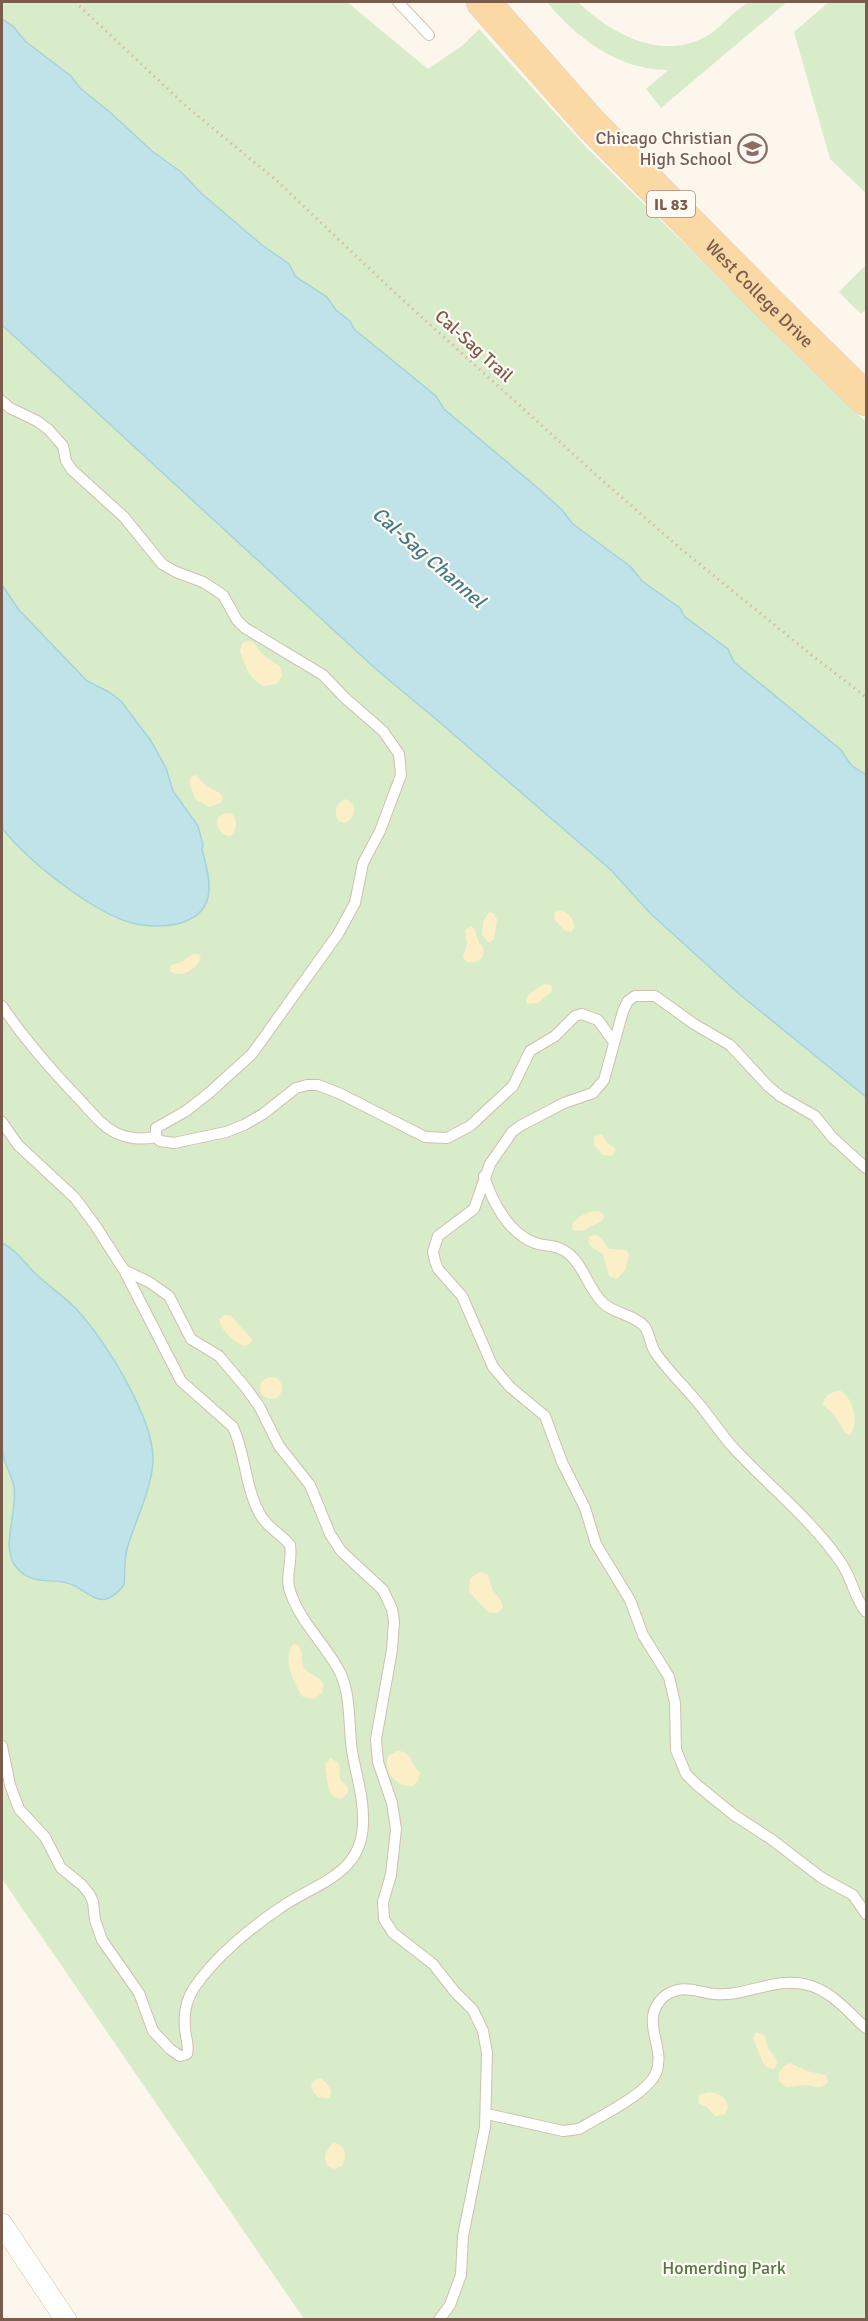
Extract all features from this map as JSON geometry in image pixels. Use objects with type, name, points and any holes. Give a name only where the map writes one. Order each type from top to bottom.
[{"type":"main road","name":"West College Drive","points":[[483,2],[590,123],[769,304],[867,399]]},
{"type":"street","points":[[2,2224],[66,2319]]},
{"type":"lane","points":[[398,2],[429,35]]},
{"type":"lane","points":[[2,401],[10,408],[37,420],[57,438],[72,470],[124,517],[162,564],[223,595],[237,620],[245,628],[323,675],[345,698],[383,731],[399,754],[401,776],[389,808],[363,863],[355,903],[338,934],[252,1054],[186,1111],[156,1128],[156,1137],[160,1141],[174,1143],[226,1132],[263,1114],[296,1088],[318,1085],[341,1094],[425,1137],[447,1138],[470,1126],[513,1086],[530,1051],[555,1036],[575,1016],[582,1014],[598,1020],[613,1041]]},
{"type":"lane","points":[[867,1168],[832,1137],[815,1116],[780,1096],[768,1086],[730,1045],[694,1024],[655,996],[635,996],[628,1001],[613,1041],[608,1068],[600,1087],[593,1093],[564,1103],[512,1132],[484,1176],[474,1209],[438,1236],[433,1252],[438,1269],[462,1296],[492,1367],[510,1388],[537,1407],[547,1421],[562,1462],[585,1508],[596,1544],[630,1600],[643,1635],[673,1687],[675,1734],[680,1763],[686,1774],[718,1803],[814,1872],[853,1895],[867,1914]]},
{"type":"lane","points":[[2,1006],[55,1074],[101,1122],[114,1132],[126,1137],[146,1139],[156,1137]]},
{"type":"lane","points":[[2,1122],[18,1145],[75,1198],[124,1270],[181,1381],[233,1427],[252,1500],[266,1524],[290,1545],[288,1572],[291,1594],[306,1623],[337,1667],[344,1683],[362,1804],[362,1836],[347,1866],[319,1887],[280,1907],[233,1946],[194,1988],[186,2007],[184,2025],[189,2049],[187,2054],[180,2056],[153,2031],[139,1993],[102,1940],[90,1895],[62,1868],[45,1837],[19,1809],[10,1785],[2,1746]]},
{"type":"lane","points":[[484,1176],[490,1192],[515,1230],[536,1243],[560,1247],[570,1254],[579,1264],[595,1295],[604,1305],[645,1328],[650,1346],[728,1442],[782,1496],[842,1564],[854,1592],[867,1612]]},
{"type":"lane","points":[[124,1270],[149,1282],[169,1296],[192,1339],[219,1356],[246,1388],[259,1406],[279,1446],[310,1485],[323,1522],[341,1551],[383,1590],[389,1600],[394,1621],[394,1634],[378,1724],[376,1750],[382,1777],[395,1813],[396,1829],[393,1860],[383,1902],[384,1919],[393,1933],[433,1964],[478,2019],[486,2042],[486,2114],[463,2236],[461,2275],[450,2305],[439,2319]]},
{"type":"lane","points":[[486,2114],[572,2132],[637,2092],[650,2082],[658,2063],[652,2020],[654,2010],[660,2001],[677,1990],[732,1994],[777,1983],[797,1983],[823,1991],[867,2028]]},
{"type":"path","name":"Cal-Sag Trail","points":[[75,2],[187,107],[276,180],[415,312],[612,488],[742,599],[867,697]]},
{"type":"green space","points":[[2,2],[347,2],[428,69],[463,45],[479,29],[586,147],[866,422],[866,775],[851,765],[841,750],[734,662],[728,649],[642,581],[631,567],[573,524],[562,510],[539,489],[444,409],[436,396],[354,329],[350,321],[336,310],[327,297],[296,277],[289,264],[262,245],[201,193],[181,172],[152,151],[80,88],[71,76],[25,41],[13,26],[2,19]]},
{"type":"green space","points":[[547,2],[578,2],[607,25],[623,34],[657,45],[675,46],[693,42],[710,34],[750,2],[787,2],[661,108],[646,89],[668,70],[650,69],[616,58],[571,28]]},
{"type":"green space","points":[[829,2],[866,2],[866,193],[830,159],[794,32]]},
{"type":"green space","points":[[866,265],[866,309],[861,314],[839,292]]},
{"type":"green space","name":"Homerding Park","points":[[2,325],[377,670],[611,870],[650,913],[738,993],[866,1097],[866,2319],[304,2319],[2,1879]]},
{"type":"sand","points":[[247,641],[253,642],[263,655],[280,666],[282,677],[276,684],[263,686],[251,675],[240,651],[242,644]]},
{"type":"sand","points":[[196,775],[206,786],[220,793],[223,798],[221,803],[209,807],[195,799],[189,782],[192,776]]},
{"type":"sand","points":[[346,799],[354,805],[354,811],[351,819],[344,823],[337,818],[336,808]]},
{"type":"sand","points":[[226,813],[232,814],[236,823],[234,832],[230,836],[221,832],[217,823],[218,817]]},
{"type":"sand","points":[[559,910],[572,918],[574,927],[571,932],[564,930],[554,919],[555,912]]},
{"type":"sand","points":[[489,912],[493,913],[497,919],[494,939],[489,943],[482,935],[483,922]]},
{"type":"sand","points":[[471,926],[482,947],[483,956],[476,962],[466,962],[463,957],[467,944],[465,930]]},
{"type":"sand","points":[[193,954],[201,957],[193,969],[179,974],[170,971],[171,965],[182,962]]},
{"type":"sand","points":[[544,984],[551,985],[552,991],[538,1003],[528,1004],[526,1001],[529,994]]},
{"type":"sand","points":[[602,1134],[608,1144],[616,1149],[612,1156],[603,1155],[594,1145],[594,1137]]},
{"type":"sand","points":[[599,1211],[604,1215],[603,1220],[582,1231],[573,1230],[572,1224],[577,1219],[588,1213]]},
{"type":"sand","points":[[595,1234],[609,1249],[626,1250],[629,1254],[626,1269],[617,1279],[609,1276],[603,1254],[589,1244],[589,1237]]},
{"type":"sand","points":[[224,1315],[231,1316],[252,1339],[250,1344],[241,1345],[225,1332],[219,1320]]},
{"type":"sand","points":[[267,1377],[275,1377],[282,1384],[282,1392],[275,1399],[267,1399],[260,1392],[260,1384]]},
{"type":"sand","points":[[841,1391],[849,1399],[854,1412],[853,1431],[850,1435],[845,1433],[834,1414],[823,1405],[829,1394]]},
{"type":"sand","points":[[480,1572],[488,1575],[492,1589],[501,1601],[503,1607],[498,1613],[488,1612],[469,1592],[470,1578]]},
{"type":"sand","points":[[294,1644],[299,1646],[305,1669],[319,1678],[323,1684],[322,1693],[314,1699],[303,1697],[290,1670],[290,1649]]},
{"type":"sand","points":[[397,1751],[406,1753],[420,1773],[418,1781],[413,1786],[397,1782],[389,1773],[388,1756]]},
{"type":"sand","points":[[330,1758],[339,1763],[340,1779],[348,1787],[348,1793],[341,1799],[332,1795],[328,1786],[325,1765]]},
{"type":"sand","points":[[756,2032],[764,2035],[768,2048],[776,2058],[777,2064],[774,2069],[768,2068],[763,2063],[753,2038]]},
{"type":"sand","points":[[790,2063],[807,2071],[826,2075],[828,2082],[819,2087],[803,2085],[786,2087],[779,2081],[779,2072]]},
{"type":"sand","points":[[317,2078],[322,2079],[328,2085],[331,2093],[329,2098],[319,2097],[313,2091],[311,2084]]},
{"type":"sand","points":[[709,2092],[724,2098],[728,2107],[725,2114],[715,2116],[707,2107],[698,2103],[699,2095]]},
{"type":"sand","points":[[333,2143],[343,2148],[345,2155],[342,2166],[334,2169],[328,2166],[325,2157]]},
{"type":"water","name":"Cal-Sag Channel","points":[[2,19],[13,26],[25,41],[71,76],[80,88],[152,151],[181,172],[201,193],[262,245],[289,264],[296,277],[327,297],[336,310],[350,321],[354,329],[436,396],[444,409],[539,489],[562,510],[573,524],[631,567],[642,581],[680,608],[684,616],[728,649],[734,662],[841,750],[851,765],[866,775],[866,1097],[738,993],[650,913],[611,870],[377,670],[2,325]]},
{"type":"water","points":[[2,585],[19,610],[87,681],[121,701],[151,741],[166,768],[173,791],[198,826],[209,890],[203,908],[186,921],[148,926],[120,919],[101,910],[45,871],[2,828]]},
{"type":"water","points":[[2,1243],[12,1249],[40,1278],[69,1302],[103,1343],[138,1405],[152,1445],[152,1473],[127,1549],[124,1585],[106,1599],[95,1598],[75,1586],[60,1581],[30,1578],[16,1567],[11,1559],[9,1539],[15,1497],[14,1487],[2,1453],[1,1439]]},
{"type":"place","name":"Chicago Christian High School","points":[[753,148]]}]
